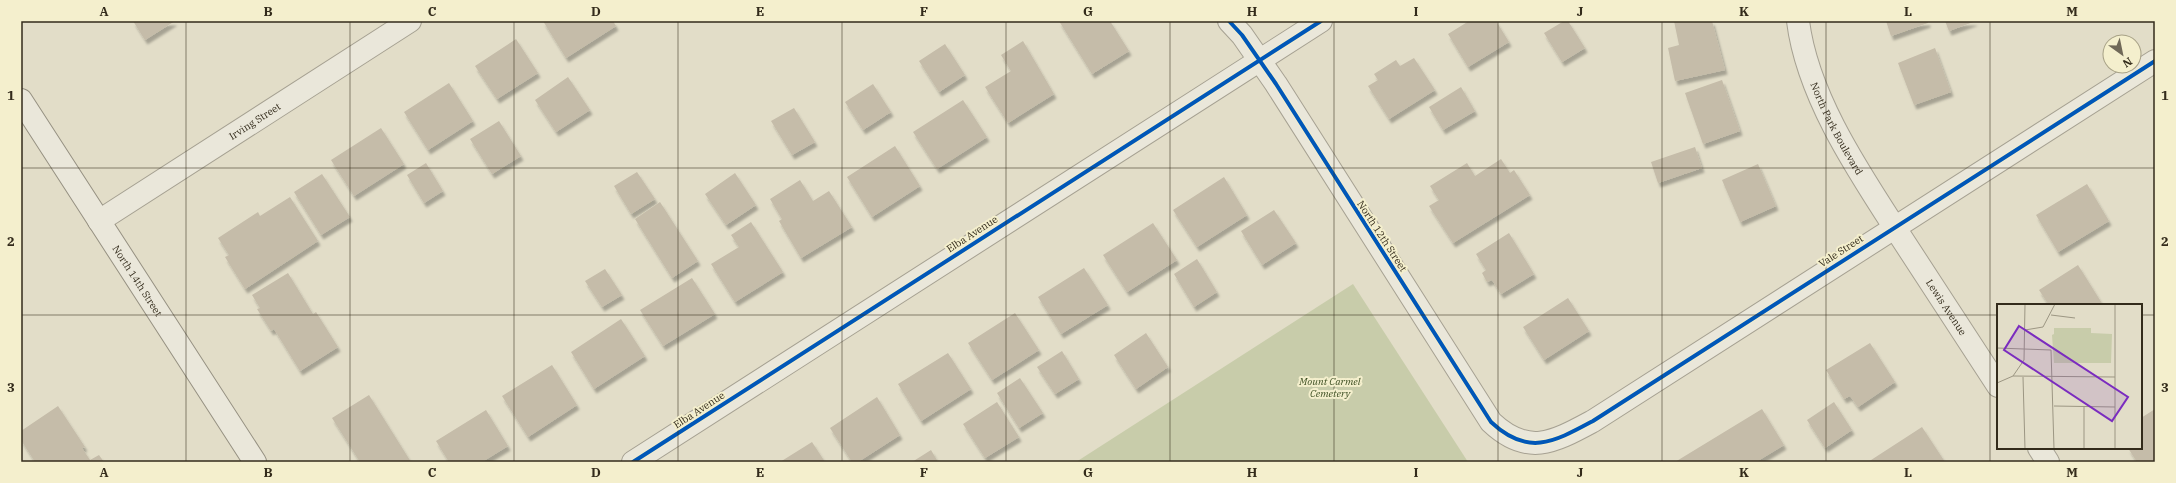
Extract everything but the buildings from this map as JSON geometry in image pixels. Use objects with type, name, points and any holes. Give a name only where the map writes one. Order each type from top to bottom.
[{"type":"street","name":"Irving Street","points":[[99,221],[410,21]]},
{"type":"street","name":"North 12th Street","points":[[1229,21],[1242,35],[1276,84],[1491,422],[1503,433],[1517,440],[1532,444]]},
{"type":"street","name":"Elba Avenue","points":[[633,462],[1320,21]]},
{"type":"street","name":"North Park Boulevard","points":[[1798,21],[1800,39],[1822,102],[1853,163],[1895,228]]},
{"type":"street","name":"Vale Street","points":[[1532,444],[1547,443],[1561,438],[1593,421],[2155,61]]},
{"type":"street","name":"North 14th Street","points":[[21,100],[255,462]]},
{"type":"street","name":"Lewis Avenue","points":[[1895,228],[1997,384]]},
{"type":"street","points":[[2040,449],[2048,462]]},
{"type":"green space","name":"Mount Carmel Cemetery","points":[[1353,284],[1468,462],[1076,462]]},
{"type":"cycle path","points":[[1229,21],[1242,35],[1276,84],[1491,422],[1504,433],[1517,440],[1529,443],[1553,440],[1593,421],[2155,61]]},
{"type":"cycle path","points":[[633,462],[1321,21]]}]
